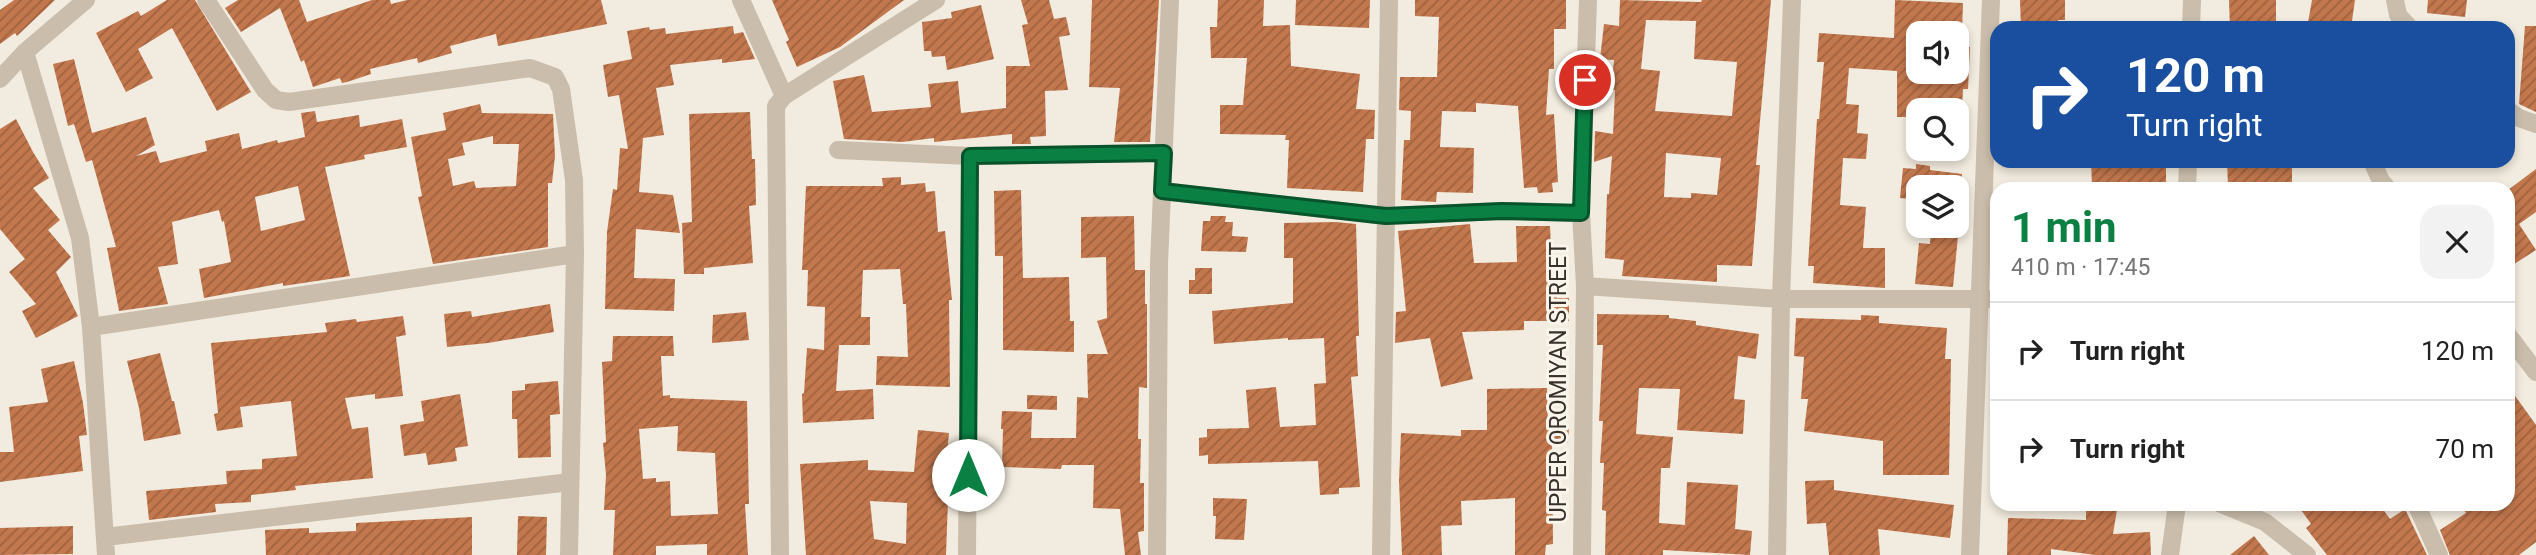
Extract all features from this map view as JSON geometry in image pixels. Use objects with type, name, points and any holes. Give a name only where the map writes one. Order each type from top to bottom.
[{"type":"street","points":[[0,79],[25,52],[86,0]]},
{"type":"street","points":[[206,0],[265,90],[276,100],[289,102],[530,68],[555,77],[561,89],[574,180],[569,555]]},
{"type":"street","points":[[741,0],[784,96]]},
{"type":"street","points":[[780,555],[776,106],[784,96],[936,0]]},
{"type":"street","points":[[1157,555],[1162,191],[1170,0]]},
{"type":"street","points":[[1381,555],[1389,0]]},
{"type":"street","name":"UPPER OROMIYAN STREET","points":[[1582,555],[1586,286],[1581,213],[1588,0]]},
{"type":"street","points":[[1777,555],[1781,299],[1791,0]]},
{"type":"street","points":[[1990,21],[1991,0]]},
{"type":"street","points":[[2191,21],[2192,0]]},
{"type":"street","points":[[2395,0],[2398,15],[2404,21]]},
{"type":"street","points":[[1969,555],[1990,23]]},
{"type":"street","points":[[25,52],[79,239],[91,327],[105,546],[570,482]]},
{"type":"street","points":[[2515,115],[2536,124]]},
{"type":"street","points":[[838,150],[970,156],[1164,153]]},
{"type":"street","points":[[967,555],[970,156]]},
{"type":"street","points":[[1162,191],[1386,216],[1502,211],[1581,213]]},
{"type":"street","points":[[91,327],[575,254]]},
{"type":"street","points":[[1586,286],[1781,299],[1990,299]]},
{"type":"street","points":[[2515,344],[2536,372]]},
{"type":"street","points":[[2170,555],[2176,511]]},
{"type":"street","points":[[2238,511],[2265,522],[2307,555]]},
{"type":"street","points":[[2419,511],[2439,555]]},
{"type":"building","points":[[14,0],[55,0],[17,36],[15,33],[0,44],[0,10]]},
{"type":"building","points":[[167,0],[195,0],[251,92],[217,111],[172,28],[138,49],[153,78],[126,92],[96,33],[138,11],[141,16]]},
{"type":"building","points":[[238,0],[299,0],[307,22],[372,0],[390,0],[391,4],[407,0],[601,0],[607,24],[498,46],[496,34],[450,46],[452,53],[418,63],[417,58],[370,69],[371,74],[347,82],[342,83],[340,78],[313,87],[304,60],[301,62],[280,8],[241,32],[225,8]]},
{"type":"building","points":[[772,0],[904,0],[840,47],[797,67]]},
{"type":"building","points":[[1021,0],[1049,0],[1054,19],[1066,17],[1070,35],[1059,37],[1068,90],[1045,91],[1046,136],[1030,137],[1031,144],[1012,144],[1012,134],[934,142],[934,138],[902,142],[844,139],[833,81],[864,75],[872,112],[931,107],[928,84],[958,81],[961,113],[1006,108],[1006,66],[1030,66],[1022,25],[1028,24]]},
{"type":"building","points":[[1092,0],[1159,0],[1150,142],[1114,142],[1120,88],[1089,87]]},
{"type":"building","points":[[1218,0],[1264,0],[1263,26],[1290,25],[1291,66],[1360,74],[1356,109],[1375,110],[1374,139],[1366,139],[1363,192],[1287,188],[1289,140],[1285,140],[1286,135],[1220,134],[1220,105],[1243,105],[1247,58],[1211,58],[1210,27],[1217,27]]},
{"type":"building","points":[[1296,0],[1370,0],[1369,28],[1295,25]]},
{"type":"building","points":[[1415,0],[1566,0],[1566,29],[1554,29],[1554,69],[1549,69],[1546,115],[1554,114],[1558,182],[1552,183],[1553,192],[1538,193],[1537,187],[1524,188],[1518,106],[1476,103],[1476,112],[1442,111],[1440,147],[1474,148],[1473,193],[1437,192],[1436,202],[1401,200],[1404,140],[1410,140],[1411,111],[1399,110],[1400,77],[1437,77],[1439,17],[1415,16]]},
{"type":"building","points":[[1620,0],[1771,0],[1756,165],[1760,165],[1752,266],[1717,265],[1717,282],[1622,276],[1624,260],[1605,258],[1607,194],[1612,156],[1594,162],[1595,131],[1613,134],[1615,90],[1611,90],[1614,60],[1600,59],[1604,24],[1619,26]],"holes":[[[1646,20],[1696,21],[1694,59],[1737,62],[1732,116],[1655,111],[1660,71],[1641,69]],[[1666,153],[1721,158],[1717,195],[1691,193],[1691,198],[1664,197]]]},
{"type":"building","points":[[1895,0],[1963,3],[1962,21],[1906,21],[1906,84],[1968,84],[1968,89],[1963,89],[1963,98],[1906,98],[1906,117],[1897,117],[1897,71],[1849,68],[1846,104],[1859,105],[1857,133],[1868,134],[1866,159],[1843,158],[1840,205],[1866,207],[1863,248],[1885,248],[1885,288],[1813,283],[1814,266],[1808,266],[1817,119],[1824,62],[1817,62],[1819,33],[1894,38]]},
{"type":"building","points":[[2020,0],[2065,0],[2065,20],[2021,21]]},
{"type":"building","points":[[2229,0],[2276,0],[2276,21],[2230,21]]},
{"type":"building","points":[[2312,0],[2355,0],[2352,21],[2308,21]]},
{"type":"building","points":[[2428,0],[2467,0],[2465,17],[2427,13]]},
{"type":"building","points":[[981,5],[994,59],[947,70],[945,56],[932,57],[931,51],[924,51],[922,22],[952,18],[951,12]]},
{"type":"building","points":[[733,26],[734,34],[743,32],[755,59],[722,63],[722,59],[670,65],[674,85],[656,88],[664,135],[643,138],[639,192],[673,195],[680,233],[636,229],[634,278],[675,279],[674,311],[605,309],[607,232],[613,189],[617,190],[620,148],[628,149],[619,95],[608,97],[603,65],[632,59],[627,31],[649,27],[650,30],[665,28],[666,34]]},
{"type":"building","points":[[2525,26],[2536,26],[2536,112],[2519,104]]},
{"type":"building","points":[[74,59],[92,133],[146,117],[155,145],[136,156],[156,151],[160,163],[207,151],[205,141],[239,133],[242,149],[277,140],[278,143],[305,137],[301,113],[315,111],[317,122],[359,115],[360,127],[402,119],[407,147],[364,155],[365,159],[325,167],[350,276],[283,286],[283,283],[204,298],[199,269],[231,262],[224,221],[222,222],[219,210],[172,222],[178,264],[158,267],[168,304],[119,311],[107,248],[116,247],[92,160],[86,162],[74,124],[68,126],[53,64]],"holes":[[[298,186],[305,220],[261,231],[255,197]]]},
{"type":"building","points":[[480,104],[482,113],[553,114],[555,156],[552,183],[548,183],[548,247],[433,264],[418,197],[422,196],[411,137],[446,130],[443,113]],"holes":[[[493,136],[493,144],[519,144],[516,186],[476,188],[474,181],[453,186],[448,159],[465,155],[462,143]]]},
{"type":"building","points":[[750,112],[756,205],[749,206],[753,263],[704,268],[704,274],[684,274],[682,223],[692,222],[689,114]]},
{"type":"building","points":[[16,119],[49,178],[33,188],[60,220],[48,230],[71,257],[56,272],[78,316],[36,338],[22,311],[36,304],[9,272],[25,259],[0,229],[0,129]]},
{"type":"building","points":[[1916,164],[1930,166],[1930,170],[1962,175],[1906,175],[1906,199],[1900,198],[1903,168],[1916,169]]},
{"type":"building","points":[[2091,168],[2166,168],[2166,182],[2092,182]]},
{"type":"building","points":[[2227,168],[2292,168],[2292,182],[2228,182]]},
{"type":"building","points":[[2536,169],[2536,212],[2519,224],[2536,250],[2515,264],[2515,185]]},
{"type":"building","points":[[901,177],[901,185],[925,183],[926,192],[935,191],[938,232],[945,231],[952,300],[949,300],[950,387],[876,385],[877,356],[908,357],[906,304],[903,304],[900,269],[863,270],[861,317],[870,317],[870,345],[839,345],[836,391],[873,389],[874,419],[803,423],[802,394],[807,348],[824,350],[825,307],[807,306],[808,270],[802,270],[806,186],[883,186],[882,178]]},
{"type":"building","points":[[1021,190],[1023,278],[1069,277],[1074,352],[1003,350],[1003,256],[995,256],[994,191]]},
{"type":"building","points":[[1134,216],[1135,270],[1145,270],[1147,304],[1147,388],[1139,387],[1138,439],[1141,439],[1140,483],[1144,483],[1144,531],[1138,532],[1141,555],[1125,555],[1120,509],[1093,508],[1094,465],[1062,465],[1061,469],[1002,467],[1001,429],[1002,411],[1032,412],[1031,438],[1076,438],[1077,397],[1088,398],[1087,354],[1108,354],[1097,321],[1107,318],[1106,257],[1081,258],[1081,217]]},
{"type":"building","points":[[1211,216],[1226,216],[1225,222],[1233,222],[1232,236],[1248,237],[1246,252],[1201,251],[1203,221],[1210,221]]},
{"type":"building","points":[[1284,223],[1356,224],[1358,376],[1351,377],[1360,487],[1339,488],[1339,494],[1320,495],[1318,461],[1208,464],[1208,455],[1199,456],[1199,438],[1207,437],[1207,429],[1249,428],[1246,390],[1276,387],[1280,427],[1316,425],[1314,384],[1326,383],[1324,338],[1214,344],[1212,311],[1293,303],[1293,258],[1284,258]]},
{"type":"building","points":[[1470,224],[1474,263],[1517,262],[1516,226],[1550,226],[1552,272],[1556,271],[1557,298],[1569,298],[1569,321],[1524,321],[1524,330],[1462,332],[1473,379],[1441,387],[1430,338],[1395,343],[1396,312],[1406,311],[1398,231]]},
{"type":"building","points":[[1930,238],[1958,238],[1953,287],[1915,284],[1919,243],[1930,244]]},
{"type":"building","points":[[1195,268],[1212,268],[1212,294],[1189,294],[1189,280],[1195,280]]},
{"type":"building","points":[[550,304],[554,332],[447,347],[444,314],[471,311],[472,317]]},
{"type":"building","points":[[746,312],[749,340],[712,343],[713,315]]},
{"type":"building","points":[[1597,314],[1669,315],[1669,318],[1696,321],[1696,325],[1759,334],[1756,359],[1738,356],[1734,399],[1745,400],[1743,434],[1677,430],[1680,389],[1639,388],[1636,434],[1673,437],[1670,468],[1661,468],[1659,523],[1685,525],[1687,482],[1738,485],[1735,529],[1752,531],[1750,555],[1663,550],[1663,555],[1605,555],[1606,511],[1602,510],[1604,463],[1600,463],[1603,421],[1599,421],[1603,345],[1597,345]]},
{"type":"building","points":[[1861,315],[1879,316],[1879,323],[1947,328],[1945,359],[1951,359],[1949,475],[1883,475],[1883,441],[1804,431],[1808,399],[1801,399],[1804,357],[1794,356],[1796,318],[1861,320]]},
{"type":"building","points":[[403,316],[406,335],[396,337],[403,396],[375,399],[375,394],[345,398],[352,429],[368,427],[373,478],[295,486],[296,490],[251,495],[251,502],[215,504],[216,512],[149,520],[146,491],[227,484],[226,471],[262,469],[262,459],[297,456],[291,401],[240,407],[243,427],[217,431],[214,414],[218,413],[211,343],[327,332],[325,323]]},
{"type":"building","points":[[613,336],[673,336],[674,356],[661,356],[663,396],[747,401],[749,504],[745,504],[748,555],[707,555],[707,544],[656,546],[656,555],[613,555],[615,510],[604,510],[606,475],[603,443],[606,442],[602,362],[612,361]],"holes":[[[678,426],[677,451],[715,453],[718,514],[671,516],[670,481],[643,479],[639,429]]]},
{"type":"building","points":[[160,353],[181,434],[144,441],[127,361]]},
{"type":"building","points":[[74,361],[87,435],[79,436],[83,471],[0,482],[0,452],[14,452],[9,407],[48,402],[41,369]]},
{"type":"building","points":[[558,381],[560,414],[550,415],[551,457],[518,458],[517,419],[512,419],[512,391],[525,390],[525,384]]},
{"type":"building","points":[[1547,388],[1548,427],[1569,427],[1568,443],[1552,443],[1553,544],[1546,545],[1545,555],[1515,555],[1515,498],[1461,501],[1462,525],[1441,526],[1442,555],[1402,555],[1399,481],[1401,433],[1461,436],[1461,430],[1487,430],[1487,389]]},
{"type":"building","points":[[460,394],[468,446],[455,448],[457,461],[428,465],[426,453],[404,456],[400,425],[424,421],[421,401]]},
{"type":"building","points":[[1027,395],[1057,396],[1057,410],[1027,409]]},
{"type":"building","points":[[2515,396],[2536,425],[2536,542],[2519,555],[2450,555],[2440,530],[2466,513],[2465,511],[2515,511]]},
{"type":"building","points":[[918,430],[949,433],[945,474],[949,474],[946,555],[806,555],[800,464],[868,460],[868,470],[914,472]],"holes":[[[870,501],[907,503],[906,544],[874,539]]]},
{"type":"building","points":[[1834,480],[1834,490],[1954,505],[1950,538],[1878,529],[1880,555],[1829,555],[1826,523],[1807,524],[1805,481]]},
{"type":"building","points":[[1213,498],[1247,499],[1244,540],[1215,539],[1216,516],[1213,516]]},
{"type":"building","points":[[2086,511],[2117,511],[2113,534],[2150,532],[2151,555],[2095,555],[2051,549],[2051,555],[2007,555],[2008,518],[2086,520]]},
{"type":"building","points":[[2302,511],[2384,511],[2390,519],[2406,511],[2427,555],[2327,555],[2306,528],[2311,524]]},
{"type":"building","points":[[518,516],[547,517],[546,555],[517,555]]},
{"type":"building","points":[[472,517],[472,555],[266,555],[265,530],[309,528],[309,533],[356,531],[356,523]]},
{"type":"building","points":[[73,526],[73,554],[0,555],[0,528]]},
{"type":"building","points":[[2254,536],[2269,555],[2230,555]]},
{"type":"route","points":[[968,475],[970,156],[1164,153],[1162,191],[1386,216],[1502,211],[1581,213],[1585,80]]}]
